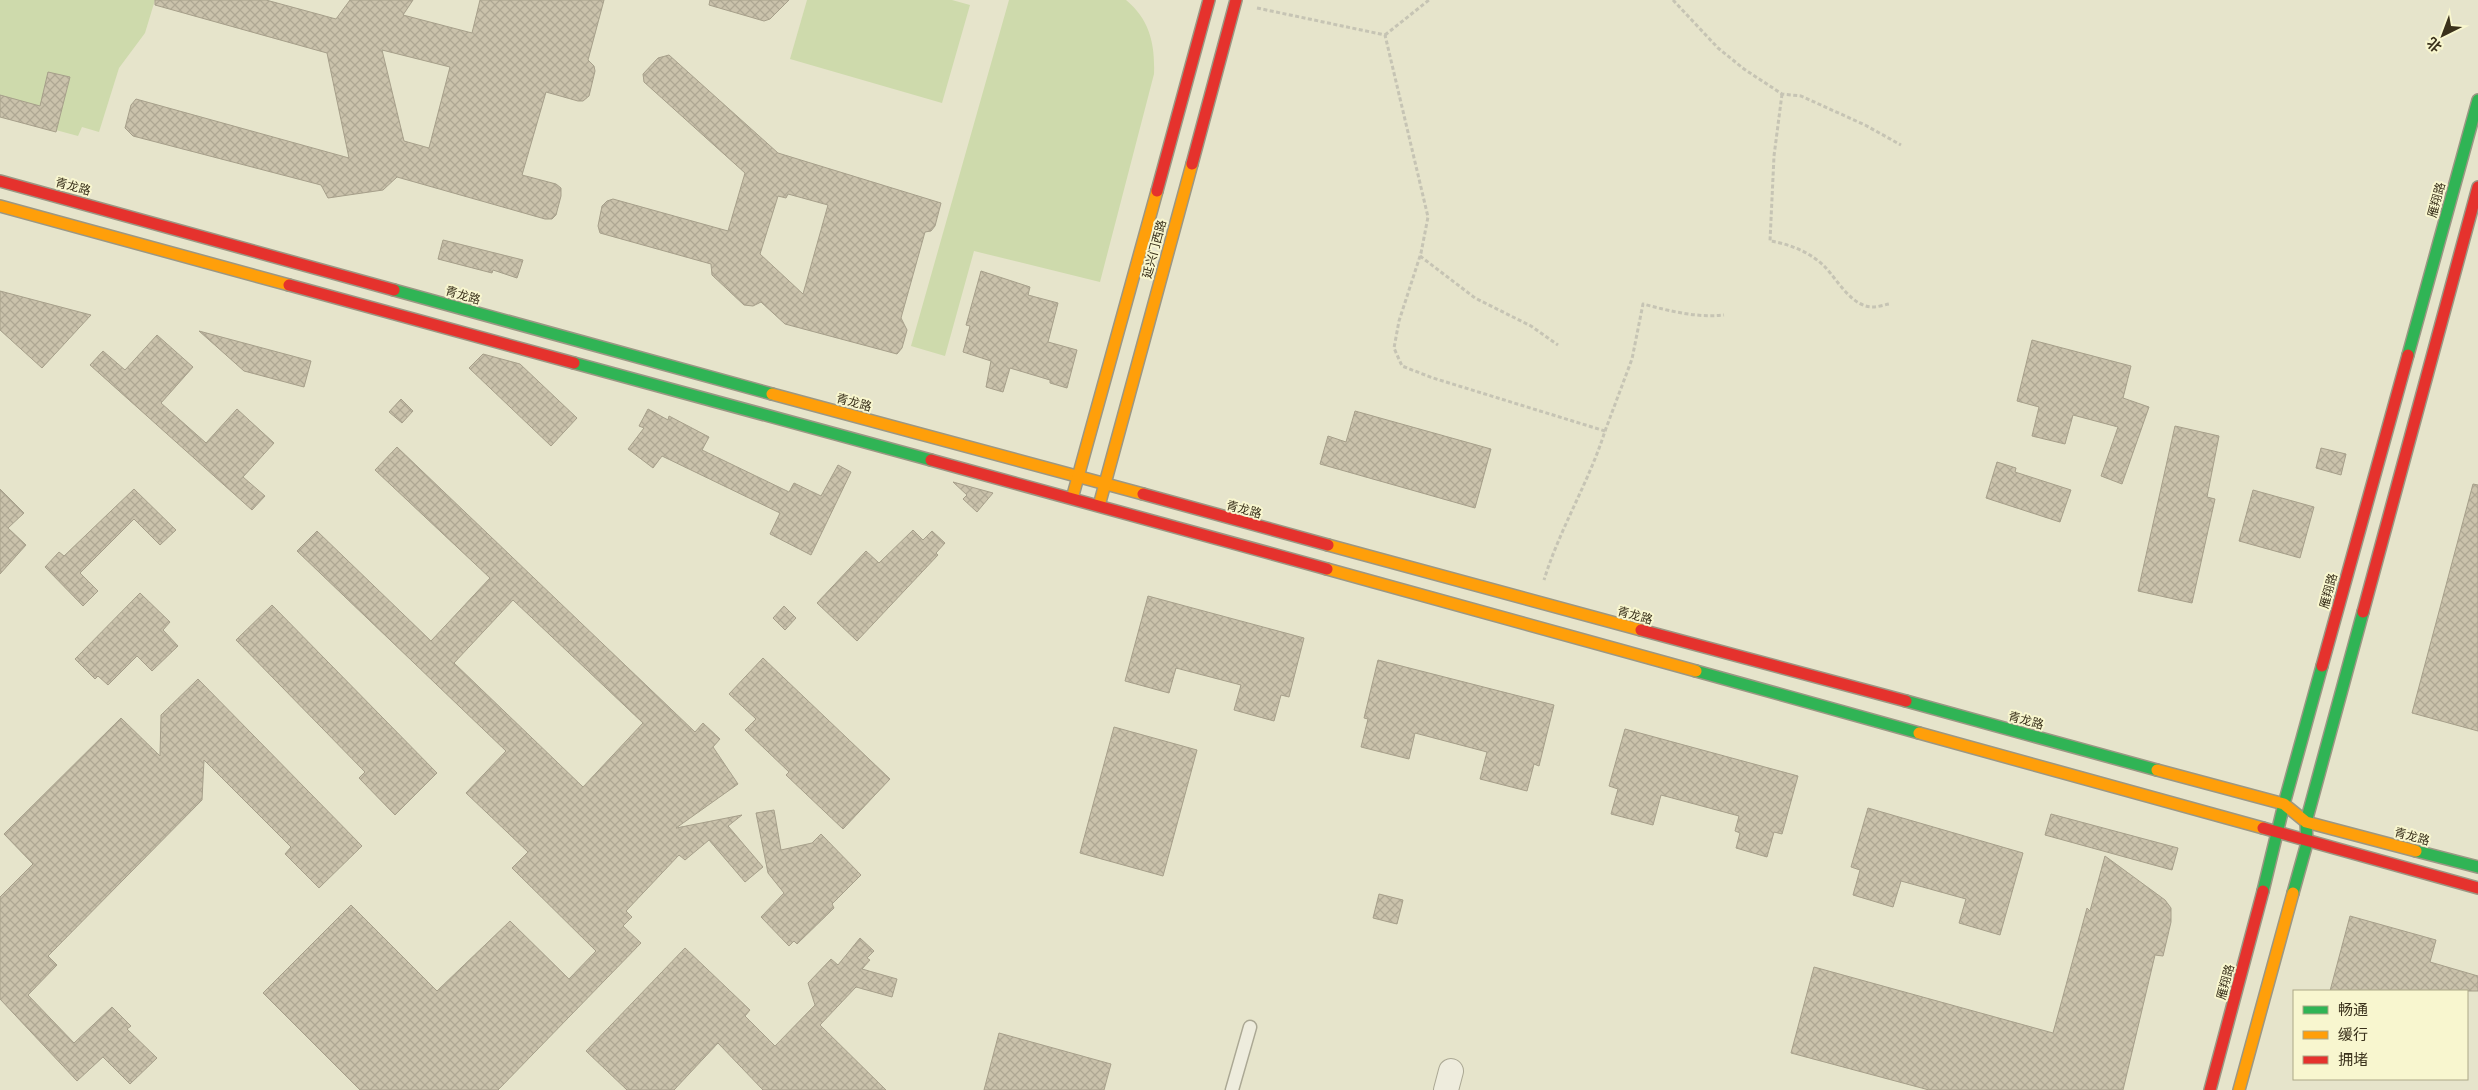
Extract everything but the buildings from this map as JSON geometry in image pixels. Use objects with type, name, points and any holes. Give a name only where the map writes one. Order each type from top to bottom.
[{"type":"street","name":"延兴门西路","points":[[1072,499],[1208,0]]},
{"type":"street","name":"延兴门西路","points":[[1099,506],[1235,1]]},
{"type":"street","name":"雁翔路","points":[[2210,1090],[2279,832],[2284,804],[2478,100]]},
{"type":"street","name":"青龙路","points":[[0,181],[1078,478],[2284,804],[2306,822],[2478,867]]},
{"type":"street","points":[[2239,1090],[2307,842],[2306,822],[2478,187]]},
{"type":"street","points":[[0,206],[1099,506],[2478,888]]},
{"type":"lane","points":[[1232,1090],[1250,1027]]},
{"type":"path","points":[[1385,36],[1429,0]]},
{"type":"path","points":[[1673,0],[1718,48],[1744,69],[1782,94],[1801,96],[1865,124],[1900,145]]},
{"type":"path","points":[[1235,1],[1385,36]]},
{"type":"path","points":[[1385,36],[1428,217],[1420,256],[1399,321],[1394,348],[1402,366],[1433,378],[1605,431]]},
{"type":"path","points":[[1782,94],[1774,156],[1770,241],[1785,244],[1807,254],[1825,267],[1840,286],[1856,300],[1872,308],[1889,304]]},
{"type":"path","points":[[1420,256],[1475,298],[1532,326],[1558,345]]},
{"type":"path","points":[[1537,602],[1558,539],[1594,464],[1632,359],[1643,304],[1680,314],[1709,317],[1724,315]]},
{"type":"green space","points":[[0,0],[155,0],[145,33],[119,68],[99,132],[82,127],[78,136],[0,115]]},
{"type":"green space","points":[[807,0],[952,0],[970,5],[942,103],[790,59]]},
{"type":"green space","points":[[1009,0],[1126,0],[1146,24],[1152,43],[1154,74],[1100,282],[974,251],[945,356],[911,346]]},
{"type":"traffic: fast","points":[[2408,355],[2478,100]]},
{"type":"traffic: fast","points":[[394,290],[772,394]]},
{"type":"traffic: fast","points":[[574,363],[931,460]]},
{"type":"traffic: fast","points":[[2293,893],[2307,843],[2306,822],[2363,612]]},
{"type":"traffic: fast","points":[[2263,891],[2284,804],[2322,666]]},
{"type":"traffic: fast","points":[[1696,671],[1919,733]]},
{"type":"traffic: fast","points":[[1906,701],[2157,770]]},
{"type":"traffic: fast","points":[[2416,851],[2478,867]]},
{"type":"traffic: slow","points":[[1100,502],[1192,164]]},
{"type":"traffic: slow","points":[[1073,495],[1157,191]]},
{"type":"traffic: slow","points":[[0,206],[289,285]]},
{"type":"traffic: slow","points":[[772,394],[1143,494]]},
{"type":"traffic: slow","points":[[1328,545],[1641,630]]},
{"type":"traffic: slow","points":[[1327,569],[1696,671]]},
{"type":"traffic: slow","points":[[1919,733],[2263,828]]},
{"type":"traffic: slow","points":[[2157,770],[2284,804],[2306,822],[2416,851]]},
{"type":"traffic: slow","points":[[2239,1090],[2293,893]]},
{"type":"traffic: jam","points":[[1157,191],[1209,0]]},
{"type":"traffic: jam","points":[[1192,164],[1236,0]]},
{"type":"traffic: jam","points":[[0,181],[394,290]]},
{"type":"traffic: jam","points":[[2363,612],[2478,187]]},
{"type":"traffic: jam","points":[[289,285],[574,363]]},
{"type":"traffic: jam","points":[[2322,666],[2408,355]]},
{"type":"traffic: jam","points":[[931,460],[1327,569]]},
{"type":"traffic: jam","points":[[1143,494],[1328,545]]},
{"type":"traffic: jam","points":[[1641,630],[1906,701]]},
{"type":"traffic: jam","points":[[2263,828],[2478,888]]},
{"type":"traffic: jam","points":[[2210,1090],[2263,891]]}]
